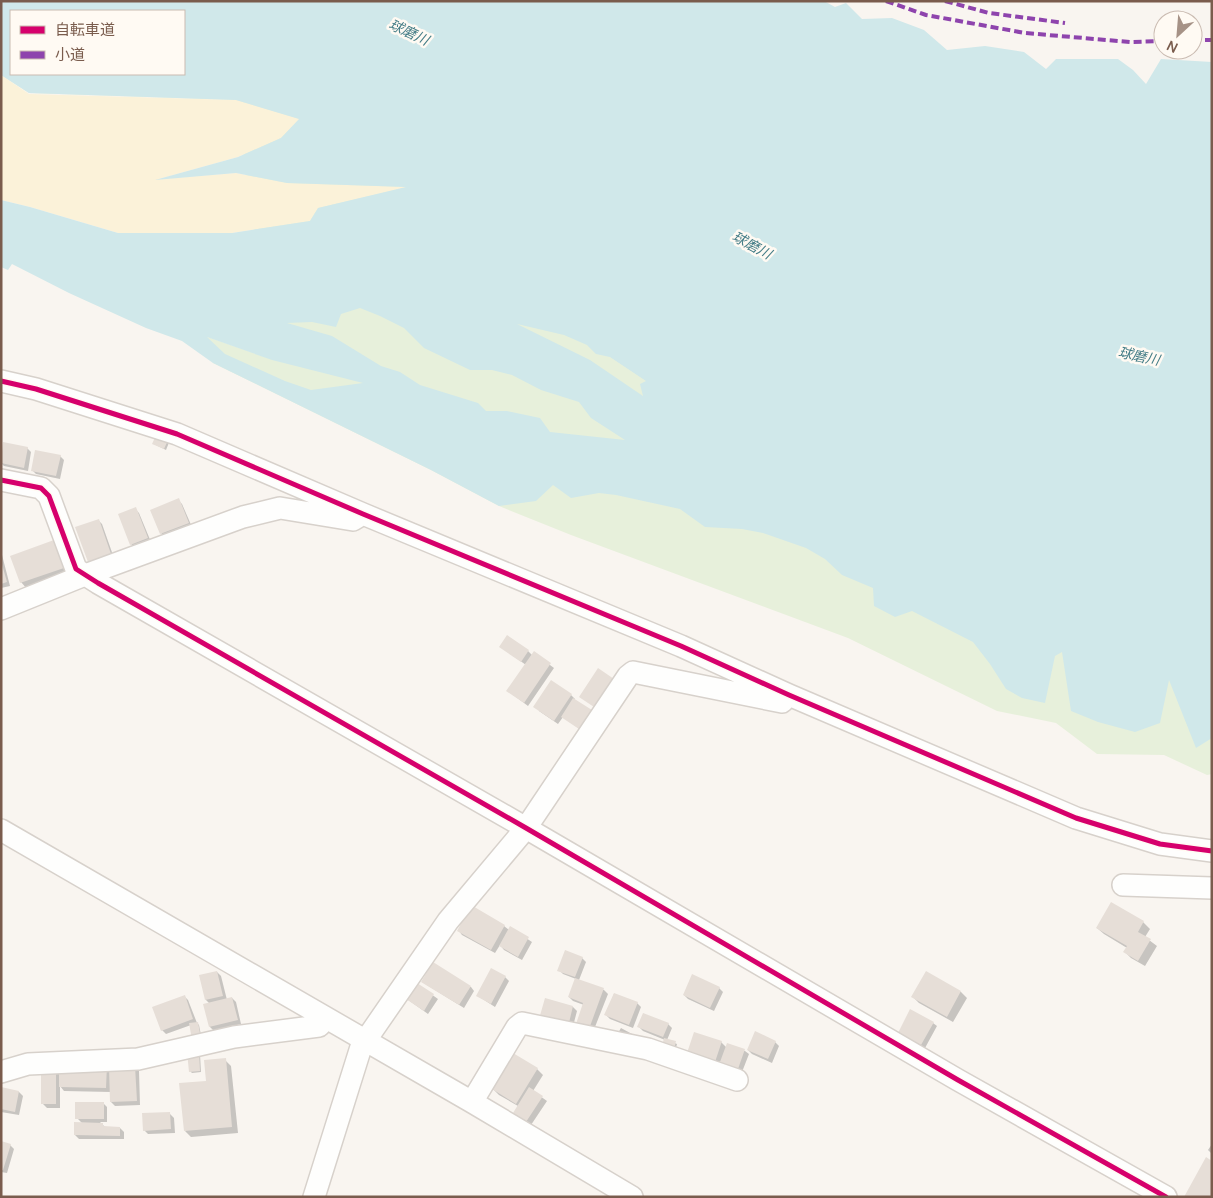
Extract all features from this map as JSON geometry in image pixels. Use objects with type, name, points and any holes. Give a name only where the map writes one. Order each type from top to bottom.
[{"type":"street","points":[[1,381],[36,389],[178,434],[363,514],[680,646],[1076,818],[1160,844],[1212,852]]},
{"type":"street","points":[[1,480],[41,488],[49,496],[76,569],[85,575],[526,828],[958,1080],[1166,1197]]},
{"type":"street","points":[[1,609],[85,575],[244,517],[280,508],[354,520],[363,514]]},
{"type":"street","points":[[314,1197],[361,1047],[448,921],[526,828],[628,676],[633,672],[782,702],[790,695]]},
{"type":"street","points":[[1,830],[472,1102],[632,1197]]},
{"type":"street","points":[[1123,885],[1212,888]]},
{"type":"street","points":[[1,1072],[28,1064],[138,1059],[234,1038],[319,1026],[326,1018]]},
{"type":"street","points":[[472,1102],[517,1027],[522,1022],[648,1049],[737,1080]]},
{"type":"green space","points":[[1,1],[171,1],[1212,501],[1212,774],[1207,775],[1164,755],[1097,754],[1056,723],[997,711],[848,638],[571,535],[499,506],[431,470],[213,363],[205,336],[271,359],[236,100],[29,93],[1,75]]},
{"type":"sand","points":[[1,75],[29,94],[236,100],[300,119],[281,138],[238,157],[159,179],[236,173],[287,183],[408,187],[318,208],[310,221],[232,233],[118,233],[1,200]]},
{"type":"water","name":"球磨川","points":[[1,1],[824,1],[835,7],[846,3],[862,19],[892,18],[924,30],[947,50],[985,46],[1024,52],[1046,69],[1056,59],[1118,59],[1133,70],[1146,84],[1160,60],[1212,62],[1212,738],[1196,748],[1169,680],[1160,723],[1135,732],[1098,722],[1071,711],[1062,652],[1055,656],[1045,703],[1022,698],[1006,689],[973,642],[912,611],[895,617],[874,606],[873,588],[842,575],[825,559],[806,548],[763,533],[742,529],[705,527],[680,509],[616,495],[599,493],[571,498],[553,485],[536,501],[499,506],[431,470],[213,363],[182,341],[146,328],[69,293],[12,264],[8,270],[1,267],[1,200],[118,233],[232,233],[310,221],[318,208],[406,187],[287,183],[236,173],[155,180],[238,157],[281,138],[299,119],[236,100],[29,93],[1,75]],"holes":[[[360,308],[404,328],[424,348],[470,370],[492,370],[512,375],[541,390],[579,402],[591,418],[625,440],[550,432],[540,418],[507,411],[486,411],[478,403],[420,385],[400,372],[381,366],[332,336],[287,323],[312,322],[336,327],[341,314]],[[517,324],[564,335],[587,345],[596,354],[610,357],[646,381],[640,384],[643,396],[590,360]],[[207,337],[272,360],[363,383],[311,390],[285,381],[225,354]]]},
{"type":"building","points":[[157,433],[169,438],[164,449],[152,444]]},
{"type":"building","points":[[3,442],[28,447],[24,468],[1,463]]},
{"type":"building","points":[[35,450],[61,455],[56,476],[31,471]]},
{"type":"building","points":[[179,498],[189,523],[160,534],[150,510]]},
{"type":"building","points":[[136,507],[148,538],[130,545],[118,514]]},
{"type":"building","points":[[99,519],[111,554],[88,562],[75,527]]},
{"type":"building","points":[[54,540],[64,568],[20,583],[10,556]]},
{"type":"building","points":[[1,561],[7,582],[1,584]]},
{"type":"building","points":[[507,635],[529,650],[521,662],[499,647]]},
{"type":"building","points":[[534,651],[551,663],[524,703],[506,691]]},
{"type":"building","points":[[598,668],[614,679],[594,707],[579,697]]},
{"type":"building","points":[[551,680],[572,694],[554,721],[533,707]]},
{"type":"building","points":[[573,698],[592,710],[579,729],[561,717]]},
{"type":"building","points":[[1111,902],[1144,921],[1138,932],[1151,939],[1138,961],[1123,952],[1127,946],[1096,928]]},
{"type":"building","points":[[471,905],[505,925],[491,950],[457,931]]},
{"type":"building","points":[[510,926],[529,937],[518,957],[499,946]]},
{"type":"building","points":[[565,950],[583,957],[575,977],[557,971]]},
{"type":"building","points":[[433,962],[471,986],[459,1005],[421,982]]},
{"type":"building","points":[[491,968],[506,976],[491,1004],[476,996]]},
{"type":"building","points":[[217,971],[223,996],[205,1000],[199,975]]},
{"type":"building","points":[[926,971],[961,991],[947,1017],[911,997]]},
{"type":"building","points":[[692,974],[720,987],[710,1008],[683,995]]},
{"type":"building","points":[[575,978],[604,988],[589,1029],[576,1024],[583,1003],[568,997]]},
{"type":"building","points":[[417,983],[434,994],[424,1011],[406,999]]},
{"type":"building","points":[[614,993],[638,1002],[629,1025],[604,1015]]},
{"type":"building","points":[[185,995],[193,1019],[161,1031],[152,1007]]},
{"type":"building","points":[[232,997],[238,1020],[209,1027],[203,1004]]},
{"type":"building","points":[[545,998],[573,1006],[568,1027],[539,1019]]},
{"type":"building","points":[[910,1009],[934,1022],[921,1045],[898,1033]]},
{"type":"building","points":[[643,1013],[669,1023],[663,1037],[637,1027]]},
{"type":"building","points":[[198,1022],[201,1039],[192,1040],[189,1023]]},
{"type":"building","points":[[755,1031],[776,1041],[768,1059],[747,1050]]},
{"type":"building","points":[[694,1032],[722,1041],[714,1065],[686,1056]]},
{"type":"building","points":[[664,1038],[676,1041],[673,1054],[661,1051]]},
{"type":"building","points":[[727,1043],[745,1049],[738,1069],[720,1062]]},
{"type":"building","points":[[199,1051],[200,1071],[189,1072],[187,1052]]},
{"type":"building","points":[[513,1053],[538,1068],[516,1104],[492,1089]]},
{"type":"building","points":[[226,1058],[232,1127],[184,1131],[179,1083],[206,1081],[204,1060]]},
{"type":"building","points":[[59,1064],[107,1065],[106,1088],[59,1087]]},
{"type":"building","points":[[41,1066],[56,1066],[56,1104],[41,1104]]},
{"type":"building","points":[[135,1066],[137,1101],[110,1102],[109,1067]]},
{"type":"building","points":[[1,1087],[19,1091],[15,1112],[1,1109]]},
{"type":"building","points":[[529,1087],[543,1096],[526,1122],[513,1113]]},
{"type":"building","points":[[75,1102],[104,1102],[104,1119],[75,1119]]},
{"type":"building","points":[[170,1112],[171,1129],[143,1131],[142,1113]]},
{"type":"building","points":[[74,1122],[103,1123],[103,1126],[120,1127],[120,1136],[74,1135]]},
{"type":"building","points":[[1,1141],[11,1144],[3,1170],[1,1170]]},
{"type":"building","points":[[1206,1157],[1212,1161],[1212,1197],[1184,1197]]},
{"type":"marked path","points":[[886,1],[926,15],[1025,33],[1130,42],[1153,41]]},
{"type":"marked path","points":[[945,1],[989,13],[1065,23]]},
{"type":"marked path","points":[[1203,40],[1212,40]]},
{"type":"cycle path","points":[[1,381],[36,389],[177,434],[363,514],[681,646],[789,695],[1076,818],[1160,844],[1212,851]]},
{"type":"cycle path","points":[[1,480],[41,488],[49,496],[76,569],[98,583],[526,828],[958,1080],[1166,1197]]}]
